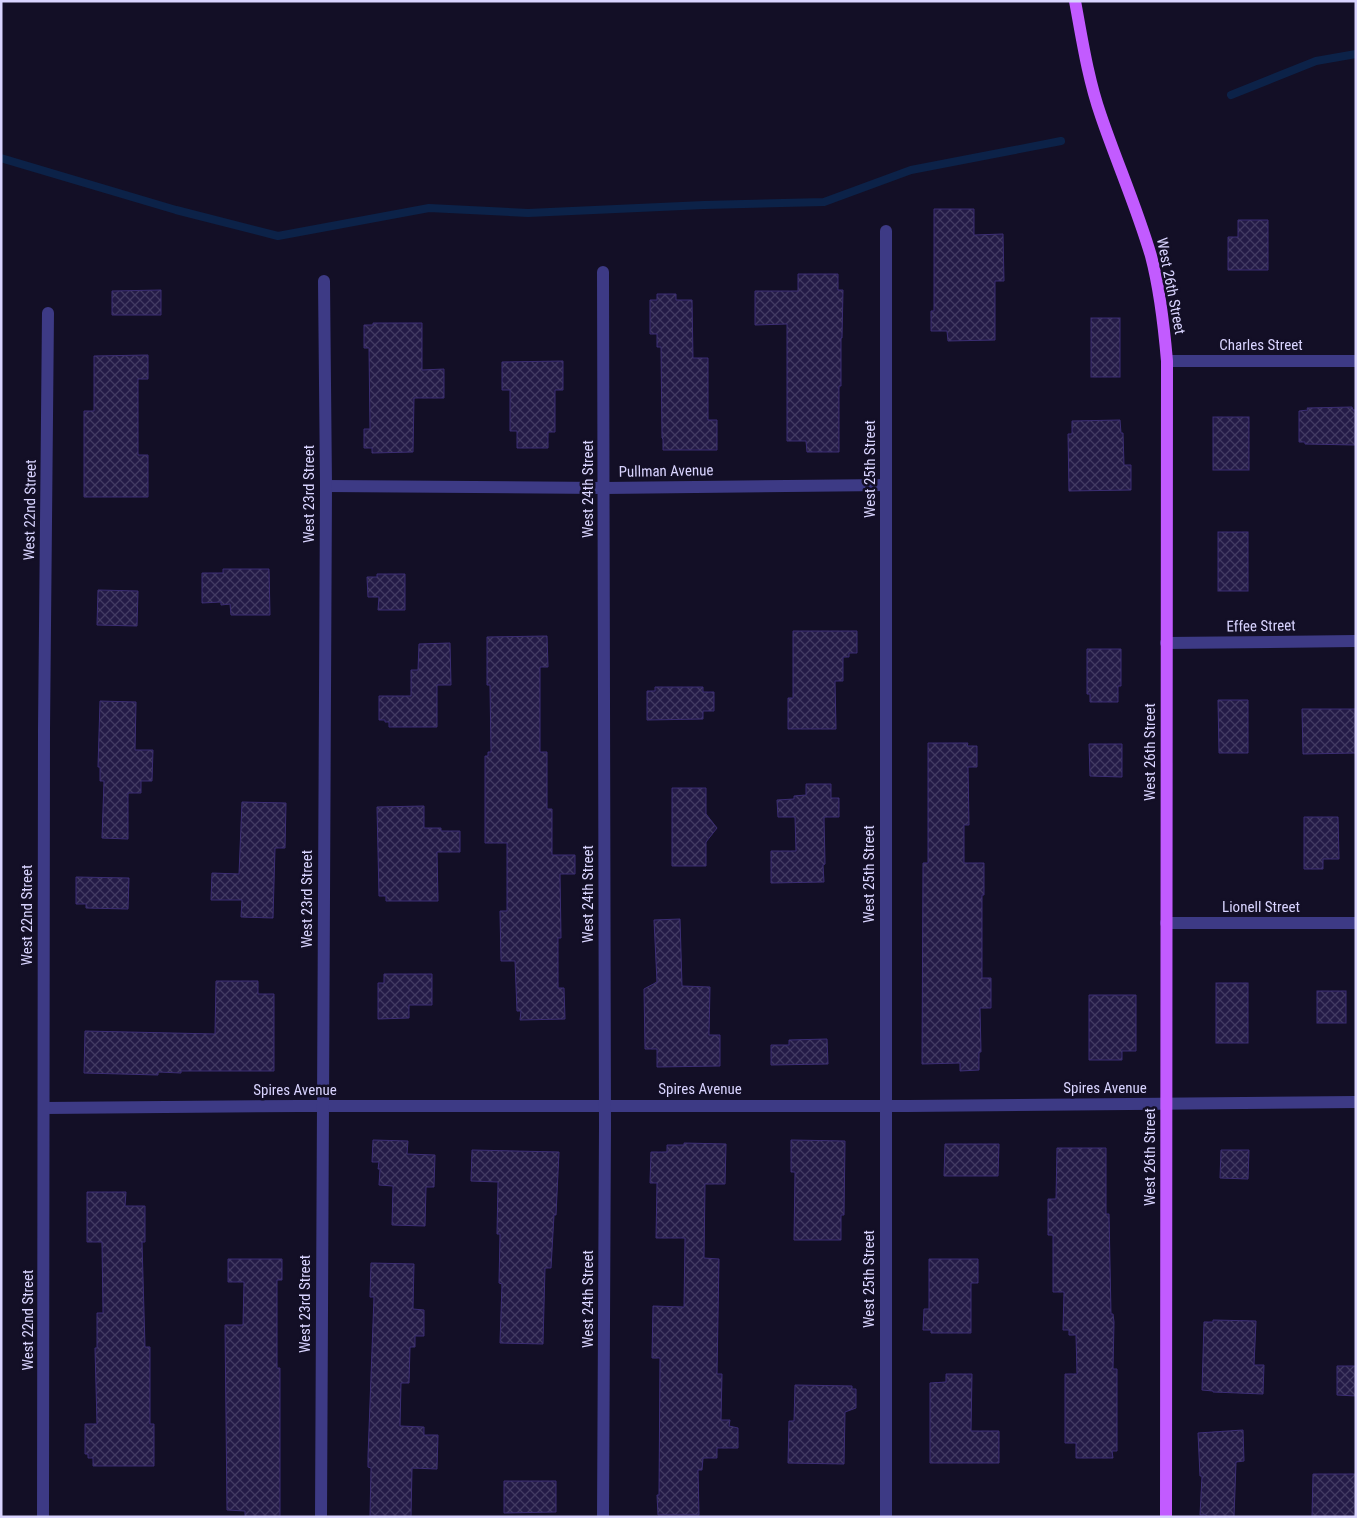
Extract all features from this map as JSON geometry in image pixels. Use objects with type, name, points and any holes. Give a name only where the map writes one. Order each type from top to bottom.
[{"type":"main road","name":"West 26th Street","points":[[1075,1],[1084,50],[1100,114],[1137,212],[1151,257],[1163,317],[1167,361],[1166,1517]]},
{"type":"street","name":"West 25th Street","points":[[886,231],[886,1517]]},
{"type":"street","name":"West 24th Street","points":[[603,272],[603,1517]]},
{"type":"street","name":"West 23rd Street","points":[[320,1517],[326,486],[324,281]]},
{"type":"street","name":"West 22nd Street","points":[[43,1517],[44,730],[48,313]]},
{"type":"street","name":"Charles Street","points":[[1167,361],[1356,361]]},
{"type":"street","name":"Pullman Avenue","points":[[326,486],[604,488],[886,485]]},
{"type":"street","name":"Effee Street","points":[[1166,644],[1356,641]]},
{"type":"street","name":"Lionell Street","points":[[1166,923],[1356,923]]},
{"type":"street","name":"Spires Avenue","points":[[44,1108],[885,1106],[1356,1102]]},
{"type":"building","points":[[934,209],[974,209],[974,235],[1003,234],[1004,281],[995,281],[995,340],[948,341],[947,331],[931,331],[931,311],[934,311]]},
{"type":"building","points":[[1238,220],[1268,220],[1268,270],[1228,270],[1228,237],[1238,237]]},
{"type":"building","points":[[798,274],[838,274],[838,290],[843,290],[841,386],[839,386],[839,452],[807,452],[806,441],[787,441],[787,324],[755,325],[755,291],[798,291]]},
{"type":"building","points":[[161,290],[161,315],[112,315],[112,291]]},
{"type":"building","points":[[657,294],[676,294],[676,300],[692,300],[693,358],[708,358],[708,420],[717,420],[717,450],[663,450],[661,347],[657,347],[657,334],[650,334],[650,300],[657,300]]},
{"type":"building","points":[[1091,318],[1120,318],[1120,377],[1091,377]]},
{"type":"building","points":[[373,323],[422,323],[422,370],[444,369],[444,398],[414,398],[413,452],[372,453],[372,448],[364,448],[364,429],[370,429],[369,348],[364,348],[364,325],[373,325]]},
{"type":"building","points":[[148,355],[148,379],[138,379],[138,455],[148,455],[148,497],[84,497],[84,411],[94,411],[94,356]]},
{"type":"building","points":[[563,361],[563,390],[555,390],[555,432],[548,432],[548,448],[517,448],[517,431],[510,431],[510,390],[502,390],[502,362]]},
{"type":"building","points":[[1352,407],[1353,410],[1356,410],[1355,445],[1305,444],[1305,442],[1299,442],[1299,411],[1308,410],[1307,408]]},
{"type":"building","points":[[1213,417],[1249,417],[1249,470],[1213,470]]},
{"type":"building","points":[[1120,420],[1121,433],[1123,433],[1124,465],[1131,465],[1131,490],[1069,491],[1068,434],[1072,434],[1072,421]]},
{"type":"building","points":[[1218,532],[1248,532],[1248,591],[1218,591]]},
{"type":"building","points":[[223,569],[269,569],[270,615],[231,615],[230,604],[221,605],[221,602],[202,603],[202,573],[223,573]]},
{"type":"building","points":[[377,574],[405,574],[405,610],[378,610],[379,597],[368,597],[367,577],[377,577]]},
{"type":"building","points":[[98,590],[138,591],[137,626],[97,625]]},
{"type":"building","points":[[793,631],[857,631],[857,653],[849,653],[849,657],[843,657],[843,681],[835,681],[836,729],[788,729],[788,698],[793,698]]},
{"type":"building","points":[[547,636],[548,667],[540,667],[540,752],[547,752],[547,809],[552,809],[552,855],[575,855],[575,874],[560,874],[561,938],[558,938],[558,988],[564,988],[565,1019],[520,1020],[521,1011],[517,1011],[515,961],[501,961],[500,911],[507,911],[507,843],[485,843],[485,756],[488,756],[488,752],[491,752],[490,685],[487,685],[487,637]]},
{"type":"building","points":[[450,643],[451,685],[437,685],[437,727],[389,727],[389,722],[379,720],[379,696],[411,696],[411,670],[418,670],[419,644]]},
{"type":"building","points":[[1087,649],[1121,649],[1121,686],[1118,686],[1118,702],[1090,702],[1090,694],[1087,694]]},
{"type":"building","points":[[655,687],[703,687],[703,692],[714,692],[714,711],[703,711],[703,719],[647,720],[647,691],[655,691]]},
{"type":"building","points":[[1218,700],[1248,700],[1248,753],[1219,753]]},
{"type":"building","points":[[100,701],[136,702],[135,750],[153,750],[152,781],[141,781],[141,793],[128,793],[128,839],[102,838],[104,781],[100,781],[100,767],[98,767]]},
{"type":"building","points":[[1302,709],[1356,709],[1356,753],[1303,754]]},
{"type":"building","points":[[928,743],[968,743],[967,746],[977,746],[977,767],[968,767],[969,825],[964,825],[964,863],[984,863],[982,978],[991,978],[991,1008],[980,1008],[981,1052],[979,1052],[979,1070],[960,1071],[960,1063],[922,1064],[923,863],[928,863]]},
{"type":"building","points":[[1089,744],[1122,744],[1122,777],[1090,776]]},
{"type":"building","points":[[806,784],[831,784],[831,798],[839,798],[839,817],[824,817],[824,882],[771,883],[771,851],[796,851],[795,817],[778,817],[777,800],[794,799],[794,796],[806,795]]},
{"type":"building","points":[[672,788],[706,788],[706,814],[717,828],[706,842],[706,866],[672,866]]},
{"type":"building","points":[[242,802],[286,803],[285,848],[275,848],[273,918],[241,917],[242,900],[211,900],[212,873],[239,874]]},
{"type":"building","points":[[424,806],[424,828],[441,828],[441,831],[460,831],[460,852],[437,852],[438,901],[386,901],[386,896],[379,896],[377,807]]},
{"type":"building","points":[[1304,817],[1338,817],[1339,859],[1323,859],[1323,869],[1304,869]]},
{"type":"building","points":[[76,877],[129,878],[128,909],[86,908],[86,904],[76,904]]},
{"type":"building","points":[[680,919],[682,986],[710,987],[709,1035],[720,1035],[720,1066],[657,1067],[657,1049],[645,1049],[644,989],[657,982],[654,920]]},
{"type":"building","points":[[384,974],[432,974],[432,1005],[409,1005],[409,1018],[378,1019],[378,983],[384,983]]},
{"type":"building","points":[[216,981],[258,981],[258,994],[274,994],[274,1071],[181,1071],[181,1073],[158,1072],[158,1075],[84,1073],[85,1031],[215,1034]]},
{"type":"building","points":[[1216,983],[1248,983],[1248,1043],[1216,1043]]},
{"type":"building","points":[[1317,991],[1346,991],[1346,1023],[1317,1023]]},
{"type":"building","points":[[1089,995],[1136,995],[1136,1051],[1122,1051],[1122,1060],[1089,1060]]},
{"type":"building","points":[[827,1039],[828,1064],[771,1065],[771,1045],[789,1045],[789,1040]]},
{"type":"building","points":[[373,1140],[408,1141],[407,1154],[435,1155],[434,1187],[426,1187],[425,1226],[392,1225],[393,1186],[379,1185],[379,1162],[372,1162]]},
{"type":"building","points":[[791,1140],[845,1141],[844,1215],[841,1215],[841,1240],[794,1240],[795,1172],[791,1172]]},
{"type":"building","points":[[684,1143],[726,1144],[725,1184],[705,1184],[704,1258],[719,1259],[717,1374],[722,1374],[721,1420],[730,1420],[729,1426],[738,1428],[738,1448],[717,1448],[717,1458],[703,1458],[702,1470],[698,1470],[699,1515],[658,1515],[660,1358],[652,1358],[653,1306],[684,1307],[685,1238],[656,1238],[657,1183],[650,1183],[651,1152],[667,1152],[667,1145],[684,1145]]},
{"type":"building","points":[[945,1144],[999,1144],[998,1176],[944,1176]]},
{"type":"building","points":[[1057,1148],[1106,1148],[1106,1214],[1109,1214],[1111,1314],[1113,1314],[1114,1322],[1113,1369],[1117,1369],[1117,1451],[1112,1451],[1113,1458],[1076,1458],[1076,1443],[1065,1443],[1065,1374],[1077,1374],[1076,1335],[1069,1335],[1069,1330],[1063,1330],[1064,1292],[1053,1292],[1053,1235],[1048,1235],[1048,1199],[1056,1199]]},
{"type":"building","points":[[472,1150],[559,1152],[551,1268],[545,1268],[543,1344],[500,1343],[502,1284],[499,1283],[500,1234],[497,1234],[498,1182],[471,1181]]},
{"type":"building","points":[[1221,1150],[1249,1150],[1248,1179],[1220,1178]]},
{"type":"building","points":[[87,1192],[126,1192],[125,1206],[145,1206],[145,1242],[142,1242],[145,1347],[150,1347],[150,1424],[154,1424],[154,1466],[93,1466],[93,1458],[88,1458],[88,1454],[85,1454],[85,1424],[97,1424],[95,1348],[97,1348],[97,1313],[103,1313],[102,1242],[87,1242]]},
{"type":"building","points":[[228,1259],[282,1259],[282,1280],[277,1280],[277,1368],[280,1368],[280,1517],[245,1517],[245,1511],[227,1510],[225,1325],[243,1325],[244,1282],[228,1282]]},
{"type":"building","points":[[929,1259],[978,1259],[978,1283],[971,1283],[971,1333],[931,1333],[931,1330],[923,1330],[924,1309],[929,1309]]},
{"type":"building","points":[[371,1263],[414,1264],[413,1309],[424,1310],[424,1336],[415,1336],[415,1347],[410,1347],[409,1383],[401,1383],[400,1426],[424,1427],[424,1435],[438,1435],[437,1469],[412,1468],[411,1517],[370,1516],[371,1468],[368,1467],[368,1456],[374,1297],[370,1297]]},
{"type":"building","points":[[1213,1320],[1256,1321],[1254,1365],[1264,1365],[1263,1394],[1202,1390],[1204,1322],[1213,1322]]},
{"type":"building","points":[[1337,1366],[1356,1366],[1356,1396],[1337,1395]]},
{"type":"building","points":[[946,1374],[972,1374],[971,1431],[999,1431],[999,1463],[930,1463],[930,1383],[946,1382]]},
{"type":"building","points":[[795,1385],[852,1386],[852,1389],[856,1389],[856,1408],[845,1412],[844,1464],[788,1463],[789,1421],[794,1421]]},
{"type":"building","points":[[1243,1430],[1244,1461],[1236,1462],[1234,1517],[1206,1517],[1206,1515],[1200,1515],[1202,1476],[1200,1476],[1198,1433]]},
{"type":"building","points":[[1313,1474],[1356,1474],[1356,1517],[1312,1517]]},
{"type":"building","points":[[504,1481],[556,1481],[556,1512],[504,1513]]},
{"type":"waterway","points":[[1231,95],[1316,61],[1356,54]]},
{"type":"waterway","points":[[1,158],[176,210],[278,236],[429,208],[528,213],[824,202],[911,170],[1061,141]]}]
